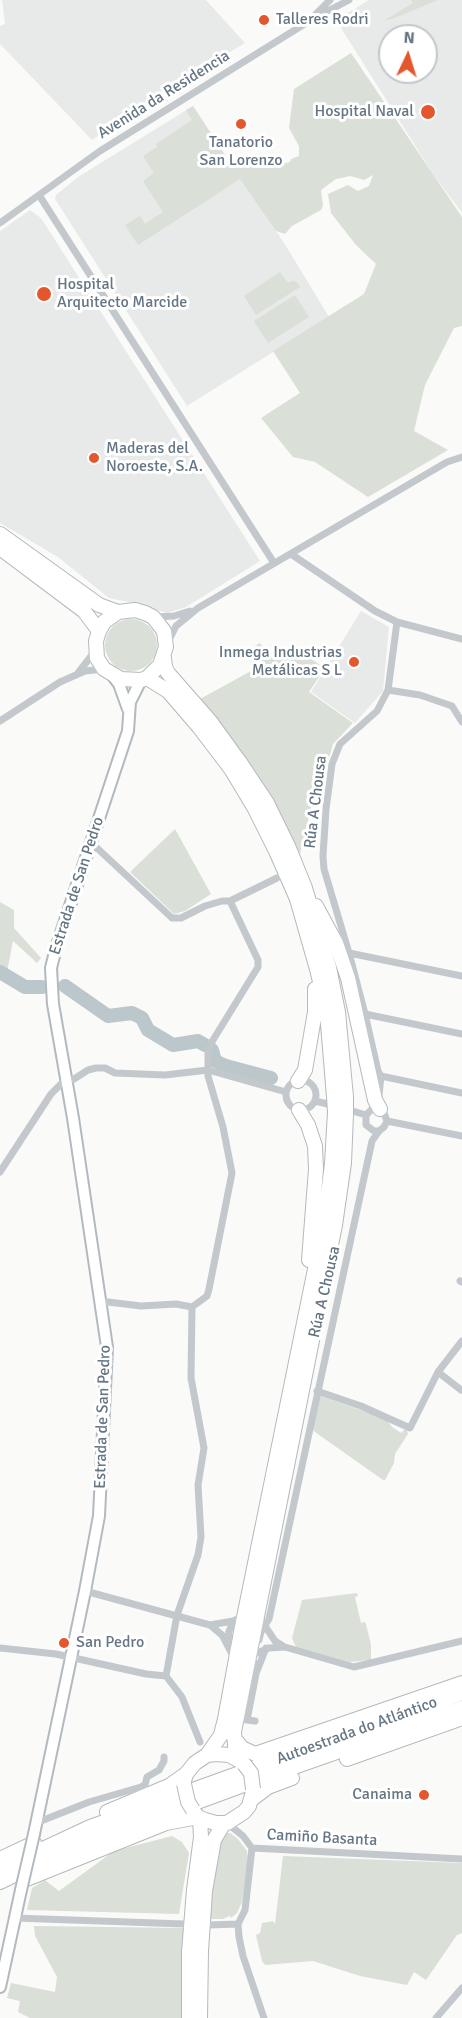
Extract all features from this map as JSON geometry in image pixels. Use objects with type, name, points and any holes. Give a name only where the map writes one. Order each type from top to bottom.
[{"type":"highway","points":[[0,534],[87,597],[109,610],[118,612],[135,610],[153,617],[164,631],[165,667],[168,673],[210,721],[267,803],[288,846],[304,888],[329,967],[338,1012],[340,1113],[344,1163],[335,1226],[254,1622]]},
{"type":"highway","points":[[0,548],[84,611],[99,631]]},
{"type":"highway","points":[[118,612],[104,622],[99,631],[97,657],[108,672],[121,679],[144,679],[168,691],[200,727],[231,769],[276,851],[297,899],[305,925],[327,1012],[340,1097]]},
{"type":"highway","points":[[144,679],[156,671],[165,652]]},
{"type":"highway","points":[[304,888],[336,943],[348,978],[362,1034],[375,1100],[382,1111]]},
{"type":"highway","points":[[298,1081],[305,1071],[315,1004],[305,925]]},
{"type":"highway","points":[[299,1110],[308,1125],[315,1146],[316,1169],[303,1328]]},
{"type":"highway","points":[[200,2018],[205,1891],[214,1840],[230,1821],[249,1806],[247,1774],[234,1738],[250,1664],[254,1622],[303,1328],[324,1225],[340,1113]]},
{"type":"highway","points":[[0,1859],[185,1779],[195,1763],[207,1755],[221,1735],[250,1664]]},
{"type":"highway","points":[[234,1738],[242,1748],[255,1754],[462,1683]]},
{"type":"highway","name":"Autoestrada do Atlántico","points":[[247,1774],[462,1693]]},
{"type":"highway","name":"Autoestrada do Atlántico","points":[[247,1774],[462,1708]]},
{"type":"highway","points":[[207,1755],[218,1754],[268,1787],[462,1718]]},
{"type":"highway","points":[[0,1882],[59,1853],[247,1774],[255,1754]]},
{"type":"highway","points":[[0,1869],[90,1827],[247,1774]]},
{"type":"highway","points":[[185,1779],[188,1802],[197,1815],[200,1845],[189,1952],[189,2018]]},
{"type":"highway","points":[[0,1890],[166,1823],[197,1815],[216,1823],[230,1821]]},
{"type":"highway","points":[[174,1821],[191,1830],[200,1845]]},
{"type":"street","points":[[311,20],[330,0]]},
{"type":"street","name":"Avenida da Residencia","points":[[0,223],[100,151],[311,20],[349,0]]},
{"type":"street","points":[[39,195],[274,563]]},
{"type":"street","points":[[165,652],[176,626],[198,608],[447,462],[462,457]]},
{"type":"street","points":[[291,554],[375,611],[397,622],[462,639]]},
{"type":"street","points":[[153,617],[174,616],[198,608]]},
{"type":"street","name":"Rúa A Chousa","points":[[382,1111],[379,1073],[349,953],[324,869],[323,856],[332,764],[340,744],[377,711],[388,690],[397,622]]},
{"type":"street","points":[[75,675],[83,668],[96,649]]},
{"type":"street","points":[[0,722],[60,682],[95,669],[108,672],[118,684],[128,710]]},
{"type":"street","points":[[128,710],[135,689],[144,679]]},
{"type":"street","points":[[388,690],[420,695],[452,706],[462,722]]},
{"type":"street","name":"Estrada de San Pedro","points":[[0,1987],[99,1516],[107,1347],[67,1081],[53,1004],[51,968],[128,731],[128,710]]},
{"type":"street","points":[[89,846],[97,848],[172,918],[181,918],[205,906],[230,901],[277,878]]},
{"type":"street","points":[[101,1303],[141,1306],[176,1304],[192,1307],[207,1296],[232,1173],[208,1070],[208,1051],[258,967],[256,952],[230,901]]},
{"type":"street","points":[[349,953],[462,976]]},
{"type":"street","points":[[365,1014],[462,1034]]},
{"type":"street","points":[[0,1172],[51,1094],[61,1084],[88,1070],[105,1068],[115,1073],[165,1074],[208,1070],[286,1092]]},
{"type":"street","points":[[379,1073],[462,1093]]},
{"type":"street","points":[[298,1081],[310,1084],[314,1089],[315,1101],[306,1109],[299,1110],[289,1104],[286,1092],[293,1083],[298,1081]]},
{"type":"street","points":[[315,1101],[366,1115]]},
{"type":"street","points":[[382,1111],[384,1127],[379,1131],[374,1131],[366,1125],[366,1115],[372,1109],[382,1111],[462,1136]]},
{"type":"street","name":"Rúa A Chousa","points":[[254,1622],[317,1391],[372,1141],[379,1131]]},
{"type":"street","points":[[192,1307],[191,1378],[204,1448],[198,1485],[201,1537],[198,1555],[177,1615],[166,1676],[182,1698],[200,1742]]},
{"type":"street","points":[[317,1391],[361,1406],[410,1428],[438,1372],[462,1341]]},
{"type":"street","points":[[438,1372],[461,1390]]},
{"type":"street","points":[[85,1591],[210,1625],[218,1630],[228,1644],[250,1664]]},
{"type":"street","points":[[228,1644],[229,1631],[254,1622]]},
{"type":"street","points":[[254,1622],[270,1639],[265,1649],[250,1664],[247,1720],[255,1721]]},
{"type":"street","points":[[210,1625],[254,1622],[285,1647]]},
{"type":"street","points":[[250,1664],[265,1649],[276,1646],[354,1667],[462,1641]]},
{"type":"street","points":[[0,1648],[71,1657],[146,1674],[166,1676]]},
{"type":"street","points":[[35,1828],[89,1802],[145,1785],[147,1777],[159,1770],[164,1757]]},
{"type":"street","points":[[230,1821],[252,1848]]},
{"type":"street","points":[[230,1821],[237,1822],[243,1836]]},
{"type":"street","name":"Camiño Basanta","points":[[238,1923],[245,1910],[252,1848],[462,1859]]},
{"type":"street","points":[[15,1918],[184,1924]]},
{"type":"street","points":[[208,1925],[238,1923],[238,1937],[243,1956],[264,2018]]},
{"type":"street","points":[[436,2018],[462,1988]]},
{"type":"shaded area","points":[[2,0],[206,0],[245,43],[92,140],[0,44],[0,26],[5,24]]},
{"type":"shaded area","name":"Hospital Naval","points":[[369,0],[462,0],[462,213],[433,174],[336,20]]},
{"type":"shaded area","points":[[411,0],[438,0],[385,20],[413,3]]},
{"type":"shaded area","points":[[351,53],[462,217],[462,326],[454,328],[425,385],[414,431],[448,450],[368,497],[315,462],[293,457],[261,418],[300,393],[273,351],[364,294],[376,264],[356,245],[331,213],[328,194],[348,185],[358,191],[369,186],[373,175],[364,180],[350,176],[336,179],[321,190],[323,206],[321,210],[292,226],[285,234],[276,231],[240,179],[138,245],[125,225],[140,216],[145,224],[163,212],[143,181],[154,173],[143,156],[157,147],[156,144],[192,120],[186,110],[193,106],[231,165],[266,168],[290,162],[291,159],[299,156],[299,146],[289,128],[294,89]]},
{"type":"shaded area","points":[[193,106],[286,246],[329,317],[187,406],[55,199],[56,195],[78,177]]},
{"type":"shaded area","points":[[30,210],[41,218],[260,561],[186,607],[167,613],[109,598],[58,557],[0,523],[0,231]]},
{"type":"shaded area","points":[[280,272],[288,283],[297,282],[300,287],[256,315],[244,296]]},
{"type":"shaded area","points":[[295,295],[309,317],[268,343],[254,321]]},
{"type":"shaded area","points":[[361,611],[389,627],[383,691],[355,723],[311,692]]},
{"type":"shaded area","points":[[126,619],[136,619],[150,626],[157,645],[150,664],[136,671],[126,671],[116,667],[109,660],[105,650],[105,640],[109,630],[116,623]]},
{"type":"shaded area","points":[[260,643],[269,656],[291,646],[325,668],[309,692],[353,723],[333,744],[324,775],[319,775],[300,854],[257,776],[200,699],[251,671],[254,667],[247,654],[242,655]]},
{"type":"shaded area","points":[[175,829],[211,894],[185,911],[174,914],[130,872]]},
{"type":"shaded area","points":[[0,902],[14,910],[14,928],[41,958],[37,963],[13,941],[6,977],[0,974]]},
{"type":"shaded area","points":[[321,1396],[381,1417],[401,1433],[407,1430],[408,1434],[395,1454],[394,1463],[385,1480],[315,1432],[312,1428]]},
{"type":"shaded area","points":[[357,1593],[358,1596],[355,1597],[361,1623],[366,1624],[371,1645],[371,1660],[349,1662],[296,1647],[292,1638],[302,1600]]},
{"type":"shaded area","points":[[226,1833],[238,1839],[247,1851],[248,1861],[242,1902],[237,1913],[231,1918],[230,1916],[223,1919],[209,1919],[218,1846]]},
{"type":"shaded area","points":[[172,1836],[182,1842],[189,1853],[179,1914],[27,1910],[32,1888],[45,1880],[59,1891],[114,1851]]},
{"type":"shaded area","points":[[283,1856],[462,1863],[462,1933],[457,1935],[426,1980],[414,1972],[407,1985],[360,1976],[313,1961],[265,1965],[256,1935],[260,1933],[262,1923],[273,1921],[275,1924]]},
{"type":"shaded area","points":[[34,1926],[184,1928],[182,2018],[30,2018],[18,2012],[20,2001],[7,1998],[11,1983],[55,1992],[57,1977],[35,1936]]},
{"type":"waterway","points":[[0,972],[25,987],[42,987]]},
{"type":"waterway","points":[[65,986],[108,1016],[132,1013],[142,1018],[148,1030],[173,1045],[198,1041],[205,1045]]},
{"type":"waterway","points":[[212,1050],[215,1061],[271,1078]]},
{"type":"place","name":"Talleres Rodri","points":[[264,20]]},
{"type":"place","name":"Hospital Naval","points":[[428,112]]},
{"type":"place","name":"Tanatorio San Lorenzo","points":[[241,124]]},
{"type":"place","name":"Hospital Arquitecto Marcide","points":[[44,294]]},
{"type":"place","name":"Maderas del Noroeste, S.A.","points":[[94,458]]},
{"type":"place","name":"Inmega Industrias Metálicas S L","points":[[354,662]]},
{"type":"place","name":"San Pedro","points":[[64,1643]]},
{"type":"place","name":"Canaima","points":[[424,1795]]}]
